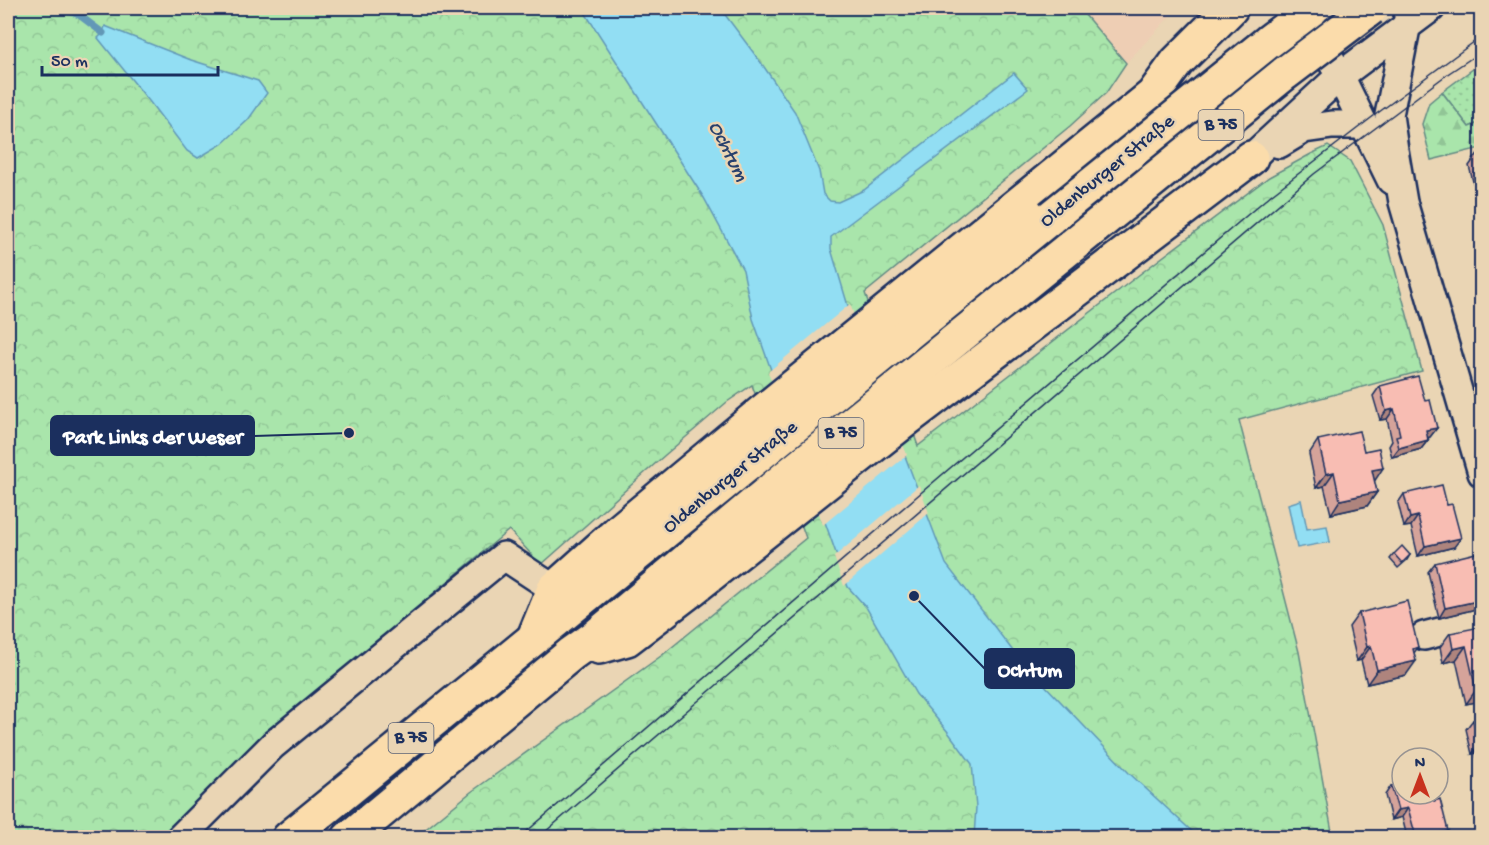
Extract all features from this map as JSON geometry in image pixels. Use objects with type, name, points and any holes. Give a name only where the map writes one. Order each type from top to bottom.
[{"type":"highway","points":[[533,639],[554,589],[619,531],[762,412],[1153,95],[1177,62],[1231,8]]},
{"type":"highway","name":"Oldenburger Straße","points":[[289,837],[1051,217],[1313,8]]},
{"type":"highway","name":"Oldenburger Straße","points":[[350,837],[571,654],[790,493],[897,388],[1284,74],[1371,8]]},
{"type":"highway","points":[[790,493],[908,418],[1251,158]]},
{"type":"street","points":[[1302,8],[1340,76],[1403,202]]},
{"type":"street","points":[[1251,158],[1408,17],[1431,8]]},
{"type":"street","points":[[1408,17],[1389,115],[1403,202],[1480,464]]},
{"type":"street","points":[[1251,158],[1304,129],[1332,125],[1364,125]]},
{"type":"street","points":[[185,836],[273,745],[504,556],[554,589]]},
{"type":"street","points":[[1424,636],[1482,621]]},
{"type":"shaded area","points":[[1079,8],[1178,8],[1126,63]]},
{"type":"green space","points":[[8,8],[1079,8],[1126,63],[1106,93],[1070,126],[865,293],[918,446],[1269,177],[1328,146],[1350,161],[1383,225],[1422,371],[1239,420],[1299,652],[1333,837],[416,837],[471,792],[661,656],[806,538],[752,385],[727,402],[541,565],[509,530],[265,735],[162,837],[8,837]]},
{"type":"green space","points":[[1481,63],[1481,122],[1469,127],[1442,92]]},
{"type":"green space","points":[[1442,92],[1469,127],[1481,122],[1481,148],[1431,160],[1422,124],[1429,103]]},
{"type":"water","points":[[582,8],[720,8],[795,112],[819,171],[823,194],[830,201],[838,202],[864,190],[1014,73],[1028,89],[831,237],[831,249],[848,306],[946,564],[1016,655],[1129,773],[1198,837],[1052,838],[1035,831],[1002,837],[974,837],[976,807],[972,764],[916,694],[866,607],[848,587],[753,319],[743,270],[704,198]]},
{"type":"water","points":[[105,26],[191,60],[258,81],[267,93],[248,120],[222,144],[198,158],[187,151],[98,38]]},
{"type":"water","points":[[1301,500],[1307,529],[1327,526],[1330,542],[1297,548],[1288,504]]},
{"type":"pier","points":[[850,304],[907,455],[823,525],[768,372]]},
{"type":"pier","points":[[919,485],[929,513],[844,586],[834,557]]},
{"type":"building","points":[[1418,376],[1425,401],[1430,400],[1437,428],[1426,430],[1428,440],[1399,448],[1396,436],[1400,435],[1394,409],[1386,411],[1380,386]]},
{"type":"building","points":[[1359,431],[1364,451],[1379,448],[1383,468],[1372,470],[1377,492],[1340,500],[1334,472],[1326,474],[1318,440]]},
{"type":"building","points":[[1442,485],[1447,505],[1452,504],[1461,538],[1425,546],[1418,516],[1410,518],[1404,494]]},
{"type":"building","points":[[1402,546],[1410,555],[1402,563],[1394,554]]},
{"type":"building","points":[[1476,553],[1482,575],[1482,600],[1445,608],[1435,563]]},
{"type":"building","points":[[1407,601],[1418,647],[1413,649],[1416,661],[1377,670],[1371,646],[1367,647],[1359,613]]},
{"type":"building","points":[[1480,627],[1482,632],[1482,689],[1476,690],[1466,646],[1453,649],[1450,633]]},
{"type":"building","points":[[1482,718],[1482,743],[1479,744],[1473,720]]},
{"type":"building","points":[[1397,806],[1442,806],[1448,831],[1416,837],[1408,808],[1398,810]]},
{"type":"waterway","points":[[63,8],[79,15],[103,33]]},
{"type":"tram line","points":[[519,838],[1272,194],[1482,36]]},
{"type":"tram line","points":[[538,838],[1314,174],[1482,51]]},
{"type":"place","name":"Park Links der Weser","points":[[349,433]]},
{"type":"place","name":"Ochtum","points":[[914,596]]}]
